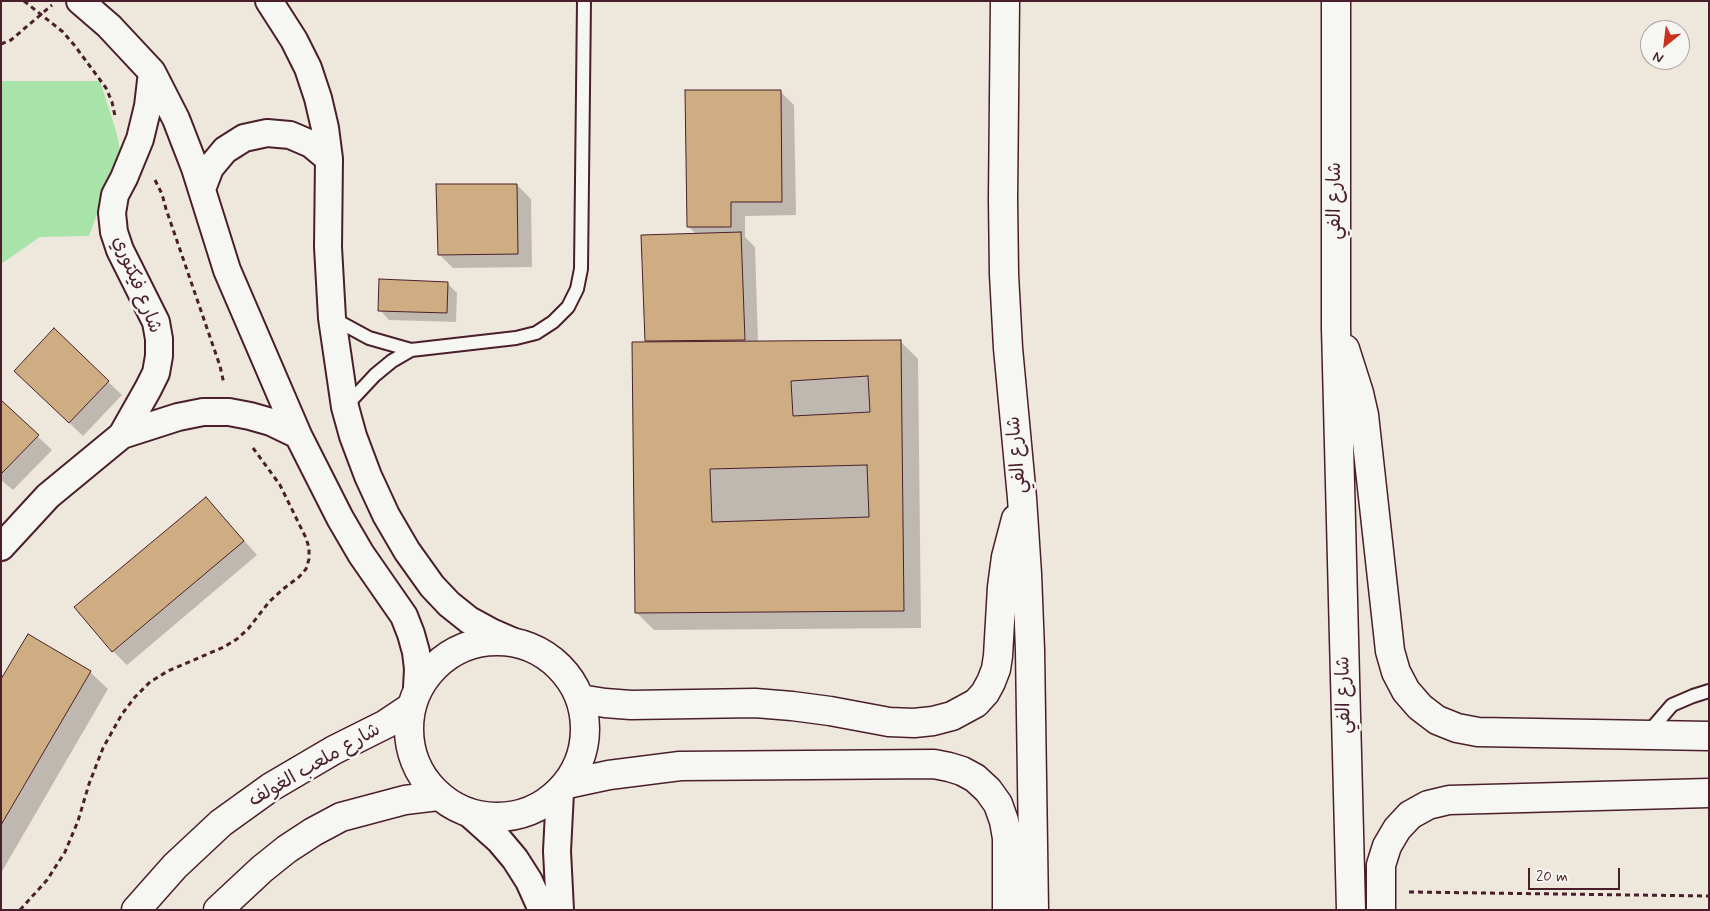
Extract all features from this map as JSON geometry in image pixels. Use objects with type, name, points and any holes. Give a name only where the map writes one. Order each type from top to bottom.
[{"type":"street","points":[[80,1],[109,26],[152,72],[176,119],[202,189],[227,270],[298,435],[340,518],[361,554],[404,616],[416,652],[418,670],[407,732],[412,756],[422,777],[438,796],[452,806],[470,814],[494,818],[518,815],[540,806],[564,788],[609,775],[680,766],[934,764],[949,766],[975,778],[988,790],[998,804],[1004,821],[1006,838],[1007,910]]},
{"type":"street","points":[[269,1],[294,40],[308,68],[325,128],[328,159],[328,248],[332,318],[345,407],[353,436],[368,476],[386,515],[407,551],[432,586],[449,604],[469,620],[514,642],[536,649],[555,662],[570,679],[580,699],[585,721],[584,743],[578,764],[564,788],[557,851],[560,910]]},
{"type":"street","name":"شارع الفي","points":[[1005,1],[1004,274],[1008,348],[1022,498],[1030,650],[1034,910]]},
{"type":"street","name":"شارع الفي","points":[[1336,1],[1336,328],[1351,910]]},
{"type":"street","name":"شارع فيكتوري","points":[[1,547],[48,496],[122,435],[156,373],[159,339],[156,322],[120,250],[114,232],[112,213],[115,195],[140,139],[148,106],[152,72]]},
{"type":"street","points":[[202,189],[210,168],[225,150],[244,138],[267,133],[290,135],[311,144],[328,159]]},
{"type":"street","points":[[1336,328],[1353,372],[1364,415],[1390,651],[1396,672],[1406,691],[1420,707],[1437,720],[1457,728],[1478,732],[1709,736]]},
{"type":"street","name":"شارع فيكتوري","points":[[122,435],[178,417],[203,412],[229,412],[250,416],[271,422],[298,435]]},
{"type":"street","points":[[580,699],[632,705],[755,703],[830,711],[889,722],[914,723],[934,721],[958,713],[976,702],[985,693],[996,669],[1006,557],[1022,498]]},
{"type":"street","points":[[413,698],[434,665],[458,649],[486,641],[514,642]]},
{"type":"street","name":"شارع ملعب الغولف","points":[[136,910],[175,866],[221,823],[271,787],[334,750],[386,724],[413,698]]},
{"type":"street","points":[[1381,901],[1381,865],[1386,846],[1397,829],[1410,815],[1428,805],[1456,800],[1709,793]]},
{"type":"street","points":[[218,910],[262,868],[287,849],[341,817],[405,800],[438,796]]},
{"type":"street","points":[[470,814],[499,840],[515,860],[529,881],[542,910]]},
{"type":"lane","points":[[332,318],[369,338],[411,350],[516,338],[536,333],[553,322],[568,307],[577,289],[581,269],[584,1]]},
{"type":"lane","points":[[345,407],[375,375],[392,361],[411,350]]},
{"type":"lane","points":[[1647,734],[1672,706],[1709,691]]},
{"type":"path","points":[[20,910],[47,880],[65,852],[104,748],[122,714],[135,697],[150,682],[168,671],[224,647],[237,639],[248,629],[269,602],[298,578],[306,569],[309,559],[309,548],[306,538],[280,485],[229,412],[220,366],[162,194],[155,180],[145,167],[123,146],[116,132],[112,102],[106,88],[76,46],[63,32],[24,1]]},
{"type":"path","points":[[1,44],[11,40],[57,1]]},
{"type":"path","points":[[1381,901],[1709,896]]},
{"type":"green space","points":[[1,81],[100,81],[117,134],[120,151],[89,236],[40,237],[1,264]]},
{"type":"building","points":[[685,90],[781,90],[782,202],[731,202],[731,227],[687,227]]},
{"type":"building","points":[[436,184],[517,184],[518,254],[438,255]]},
{"type":"building","points":[[741,232],[745,340],[645,341],[641,235]]},
{"type":"building","points":[[379,279],[448,282],[447,313],[378,311]]},
{"type":"building","points":[[54,328],[109,381],[69,423],[14,371]]},
{"type":"building","points":[[901,340],[904,611],[635,613],[632,342]]},
{"type":"building","points":[[868,376],[870,412],[793,416],[791,381]]},
{"type":"building","points":[[1,400],[39,435],[1,474]]},
{"type":"building","points":[[867,465],[869,517],[712,522],[710,469]]},
{"type":"building","points":[[206,497],[244,541],[112,652],[74,607]]},
{"type":"building","points":[[28,634],[91,671],[1,825],[1,679]]}]
